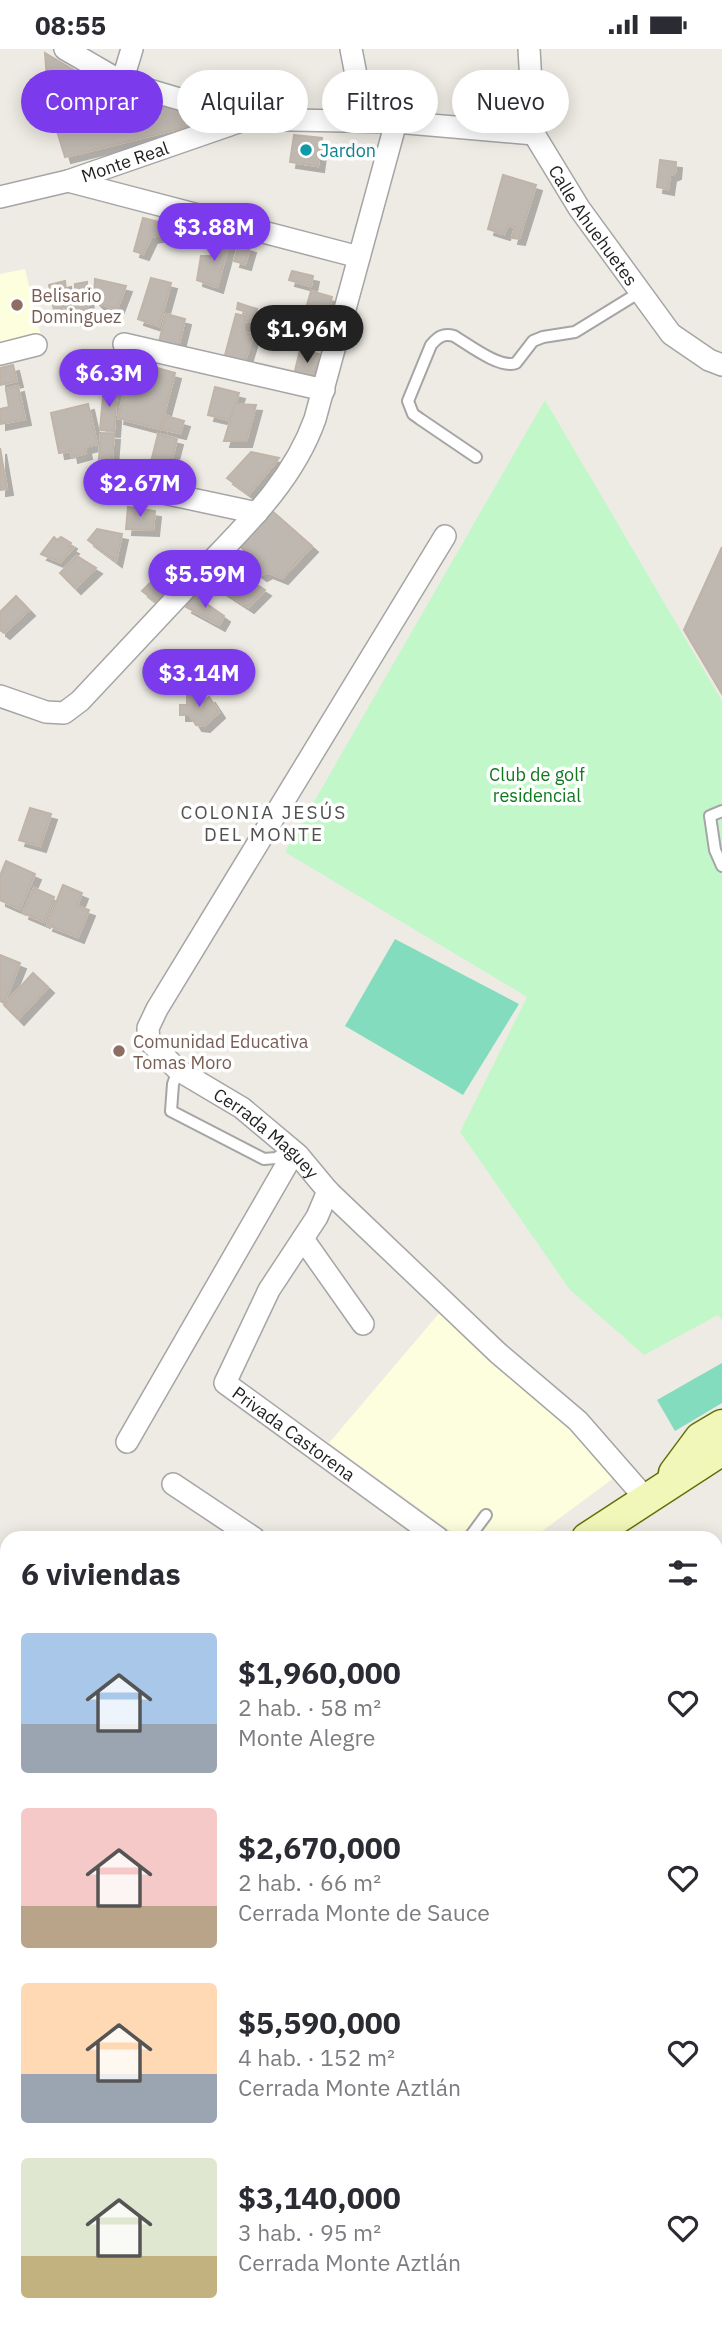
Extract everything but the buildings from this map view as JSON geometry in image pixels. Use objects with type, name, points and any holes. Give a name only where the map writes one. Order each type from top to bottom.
[{"type":"main road","points":[[598,1531],[721,1450]]},
{"type":"street","points":[[65,49],[101,70]]},
{"type":"street","points":[[126,70],[132,49]]},
{"type":"street","points":[[351,49],[355,70]]},
{"type":"street","name":"Calle Ahuehuetes","points":[[529,49],[534,134],[579,208],[671,334],[709,360],[722,365]]},
{"type":"street","points":[[438,126],[534,134]]},
{"type":"street","name":"Monte Real","points":[[0,197],[68,181],[207,133]]},
{"type":"street","points":[[0,696],[46,712],[64,713],[80,701],[257,513],[292,468],[302,451],[324,390],[393,133]]},
{"type":"street","points":[[68,181],[359,257]]},
{"type":"street","points":[[124,344],[324,390]]},
{"type":"street","points":[[0,354],[36,345]]},
{"type":"street","points":[[99,479],[257,513]]},
{"type":"street","name":"Cerrada Maguey","points":[[445,536],[157,1009],[148,1028],[149,1041],[178,1070],[242,1108],[291,1151],[328,1191],[498,1353],[578,1422],[653,1496]]},
{"type":"street","points":[[127,1442],[291,1151]]},
{"type":"street","name":"Privada Castorena","points":[[328,1191],[317,1217],[269,1290],[225,1383],[428,1531]]},
{"type":"street","points":[[303,1239],[363,1324]]},
{"type":"street","points":[[173,1484],[244,1531]]},
{"type":"lane","points":[[477,457],[413,414],[408,401],[436,338],[448,334],[454,336],[503,365],[512,365],[533,341],[575,332],[640,292]]},
{"type":"lane","points":[[722,811],[710,816],[722,866]]},
{"type":"lane","points":[[178,1070],[173,1084],[171,1111],[264,1159],[291,1151]]},
{"type":"lane","points":[[474,1531],[486,1515]]},
{"type":"shaded area","name":"Belisario Dominguez","points":[[25,269],[41,336],[0,344],[0,274]]},
{"type":"shaded area","points":[[441,1311],[559,1410],[615,1477],[542,1531],[450,1531],[329,1443]]},
{"type":"green space","name":"Club de golf residencial","points":[[545,400],[722,701],[722,1320],[718,1315],[644,1355],[570,1290],[460,1132],[527,997],[285,852]]},
{"type":"green space","points":[[395,939],[519,1004],[463,1095],[345,1026]]},
{"type":"green space","points":[[722,1363],[722,1403],[675,1431],[657,1400]]},
{"type":"place","name":"Jardon","points":[[306,150]]},
{"type":"place","name":"Belisario Dominguez","points":[[17,305]]},
{"type":"place","name":"Comunidad Educativa Tomas Moro","points":[[119,1051]]},
{"type":"district","name":"COLONIA JESÚS DEL MONTE","points":[[264,823]]}]
